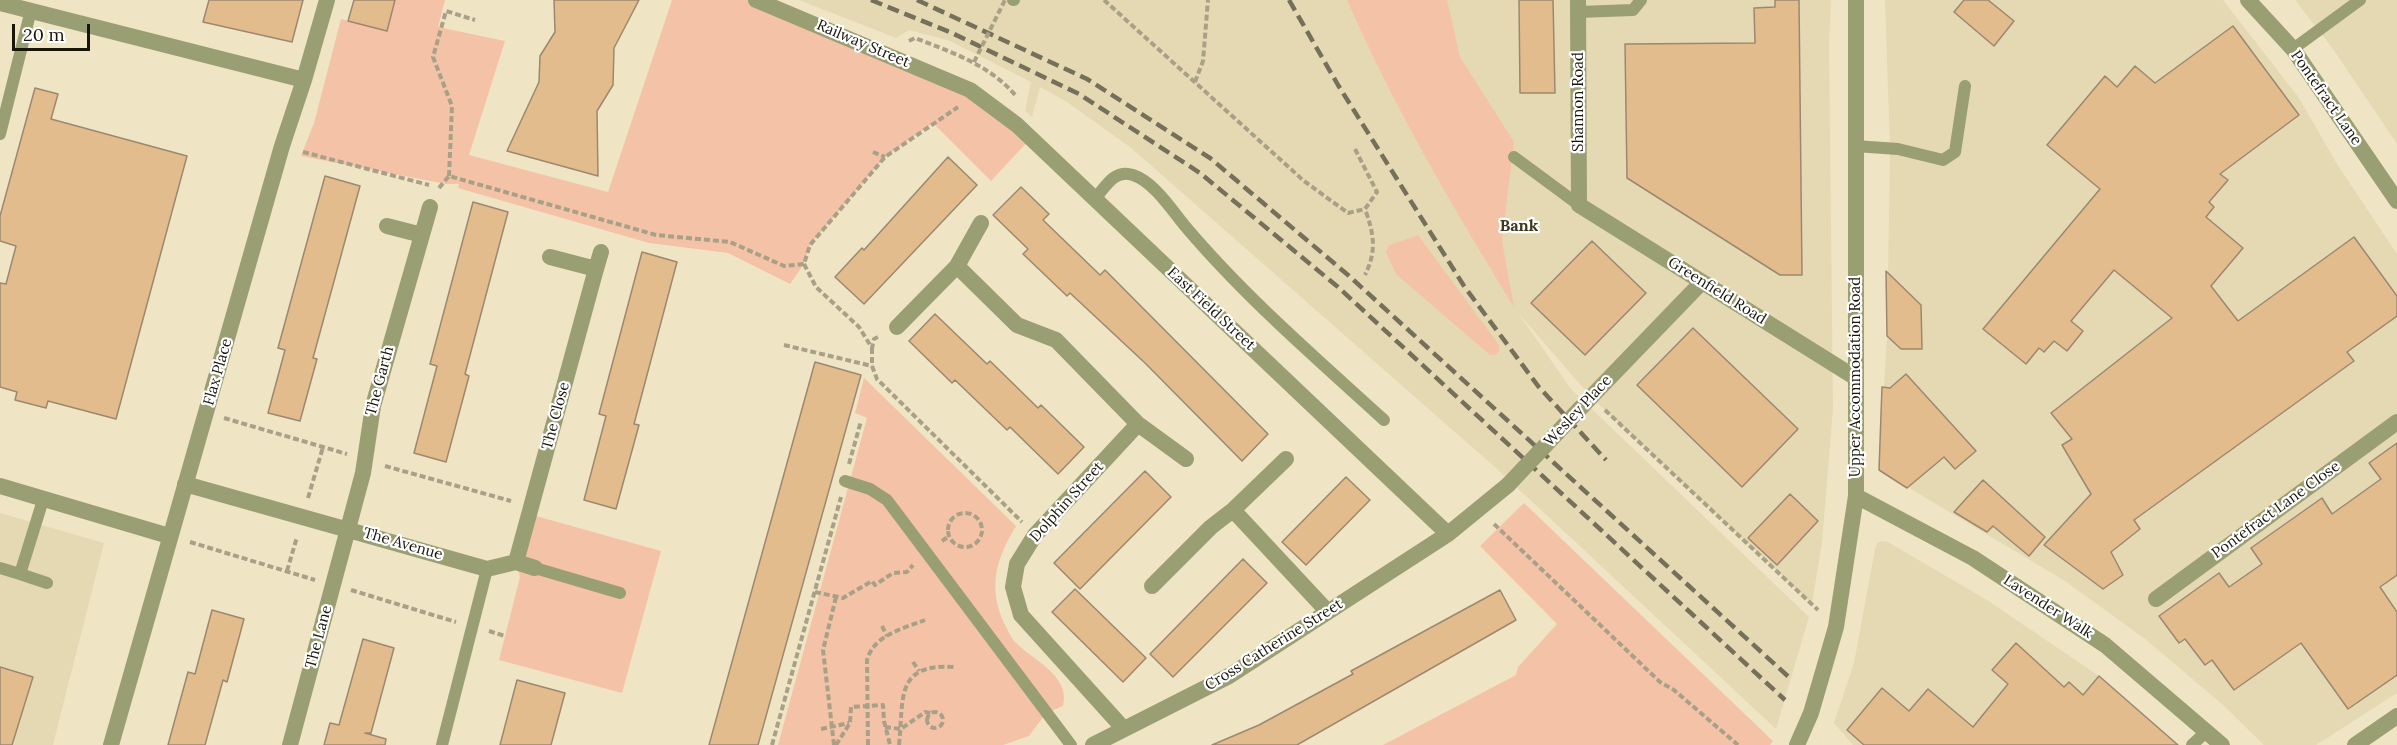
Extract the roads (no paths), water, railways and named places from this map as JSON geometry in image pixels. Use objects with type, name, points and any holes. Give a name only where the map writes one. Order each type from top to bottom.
[{"type":"street","name":"Flax Place","points":[[111,745],[282,146],[327,0]]},
{"type":"street","name":"Railway Street","points":[[756,0],[972,92]]},
{"type":"street","name":"Upper Accommodation Road","points":[[1797,745],[1811,713],[1836,627],[1856,496],[1856,0]]},
{"type":"street","name":"Pontefract Lane","points":[[2248,0],[2293,49],[2397,201]]},
{"type":"street","points":[[0,3],[304,80]]},
{"type":"street","name":"Shannon Road","points":[[1578,6],[1579,205]]},
{"type":"street","name":"East Field Street","points":[[972,92],[1017,125],[1448,534]]},
{"type":"street","name":"Greenfield Road","points":[[1579,205],[1856,378]]},
{"type":"street","name":"The Garth","points":[[348,529],[366,460],[371,415],[430,207]]},
{"type":"street","points":[[897,327],[957,266],[981,223]]},
{"type":"street","points":[[387,226],[422,235]]},
{"type":"street","name":"The Close","points":[[516,562],[601,252]]},
{"type":"street","points":[[550,257],[596,269]]},
{"type":"street","points":[[957,266],[1017,325],[1056,340],[1138,424],[1186,459]]},
{"type":"street","name":"Wesley Place","points":[[1448,534],[1508,485],[1702,282]]},
{"type":"street","name":"Pontefract Lane Close","points":[[2156,599],[2397,422]]},
{"type":"street","name":"Dolphin Street","points":[[1123,728],[1021,615],[1014,587],[1017,564],[1035,535],[1138,424]]},
{"type":"street","points":[[1152,586],[1210,527],[1233,510],[1286,459]]},
{"type":"street","name":"The Avenue","points":[[186,484],[487,569],[516,562]]},
{"type":"street","points":[[0,486],[169,536]]},
{"type":"street","name":"Lavender Walk","points":[[1856,496],[1973,558],[2105,645],[2222,745]]},
{"type":"street","points":[[1233,510],[1328,612]]},
{"type":"street","name":"The Lane","points":[[290,745],[348,529]]},
{"type":"street","name":"Cross Catherine Street","points":[[1093,745],[1229,676],[1448,534]]},
{"type":"street","points":[[516,562],[534,568]]},
{"type":"street","points":[[2355,745],[2397,716]]},
{"type":"lane","points":[[1578,6],[1633,10],[1641,0]]},
{"type":"lane","points":[[2293,49],[2360,0]]},
{"type":"lane","points":[[0,134],[31,10]]},
{"type":"lane","points":[[1855,146],[1898,149],[1943,160],[1955,152],[1965,86]]},
{"type":"lane","points":[[1514,157],[1579,205]]},
{"type":"lane","points":[[1095,199],[1116,175],[1124,173],[1136,176],[1149,184],[1212,258],[1384,420]]},
{"type":"lane","points":[[845,481],[870,489],[886,500],[928,552],[1071,745]]},
{"type":"lane","points":[[20,574],[43,500]]},
{"type":"lane","points":[[0,568],[47,583]]},
{"type":"lane","points":[[534,568],[620,592]]},
{"type":"lane","points":[[442,745],[487,569]]},
{"type":"lane","points":[[2192,745],[2207,731]]},
{"type":"railway","points":[[871,0],[952,33],[1079,94],[1200,173],[1338,287],[1785,700]]},
{"type":"railway","points":[[917,0],[1087,79],[1210,158],[1348,275],[1792,680]]},
{"type":"railway","points":[[1289,0],[1338,85],[1464,286],[1538,386],[1606,460]]},
{"type":"district","name":"Bank","points":[[1519,226]]}]
